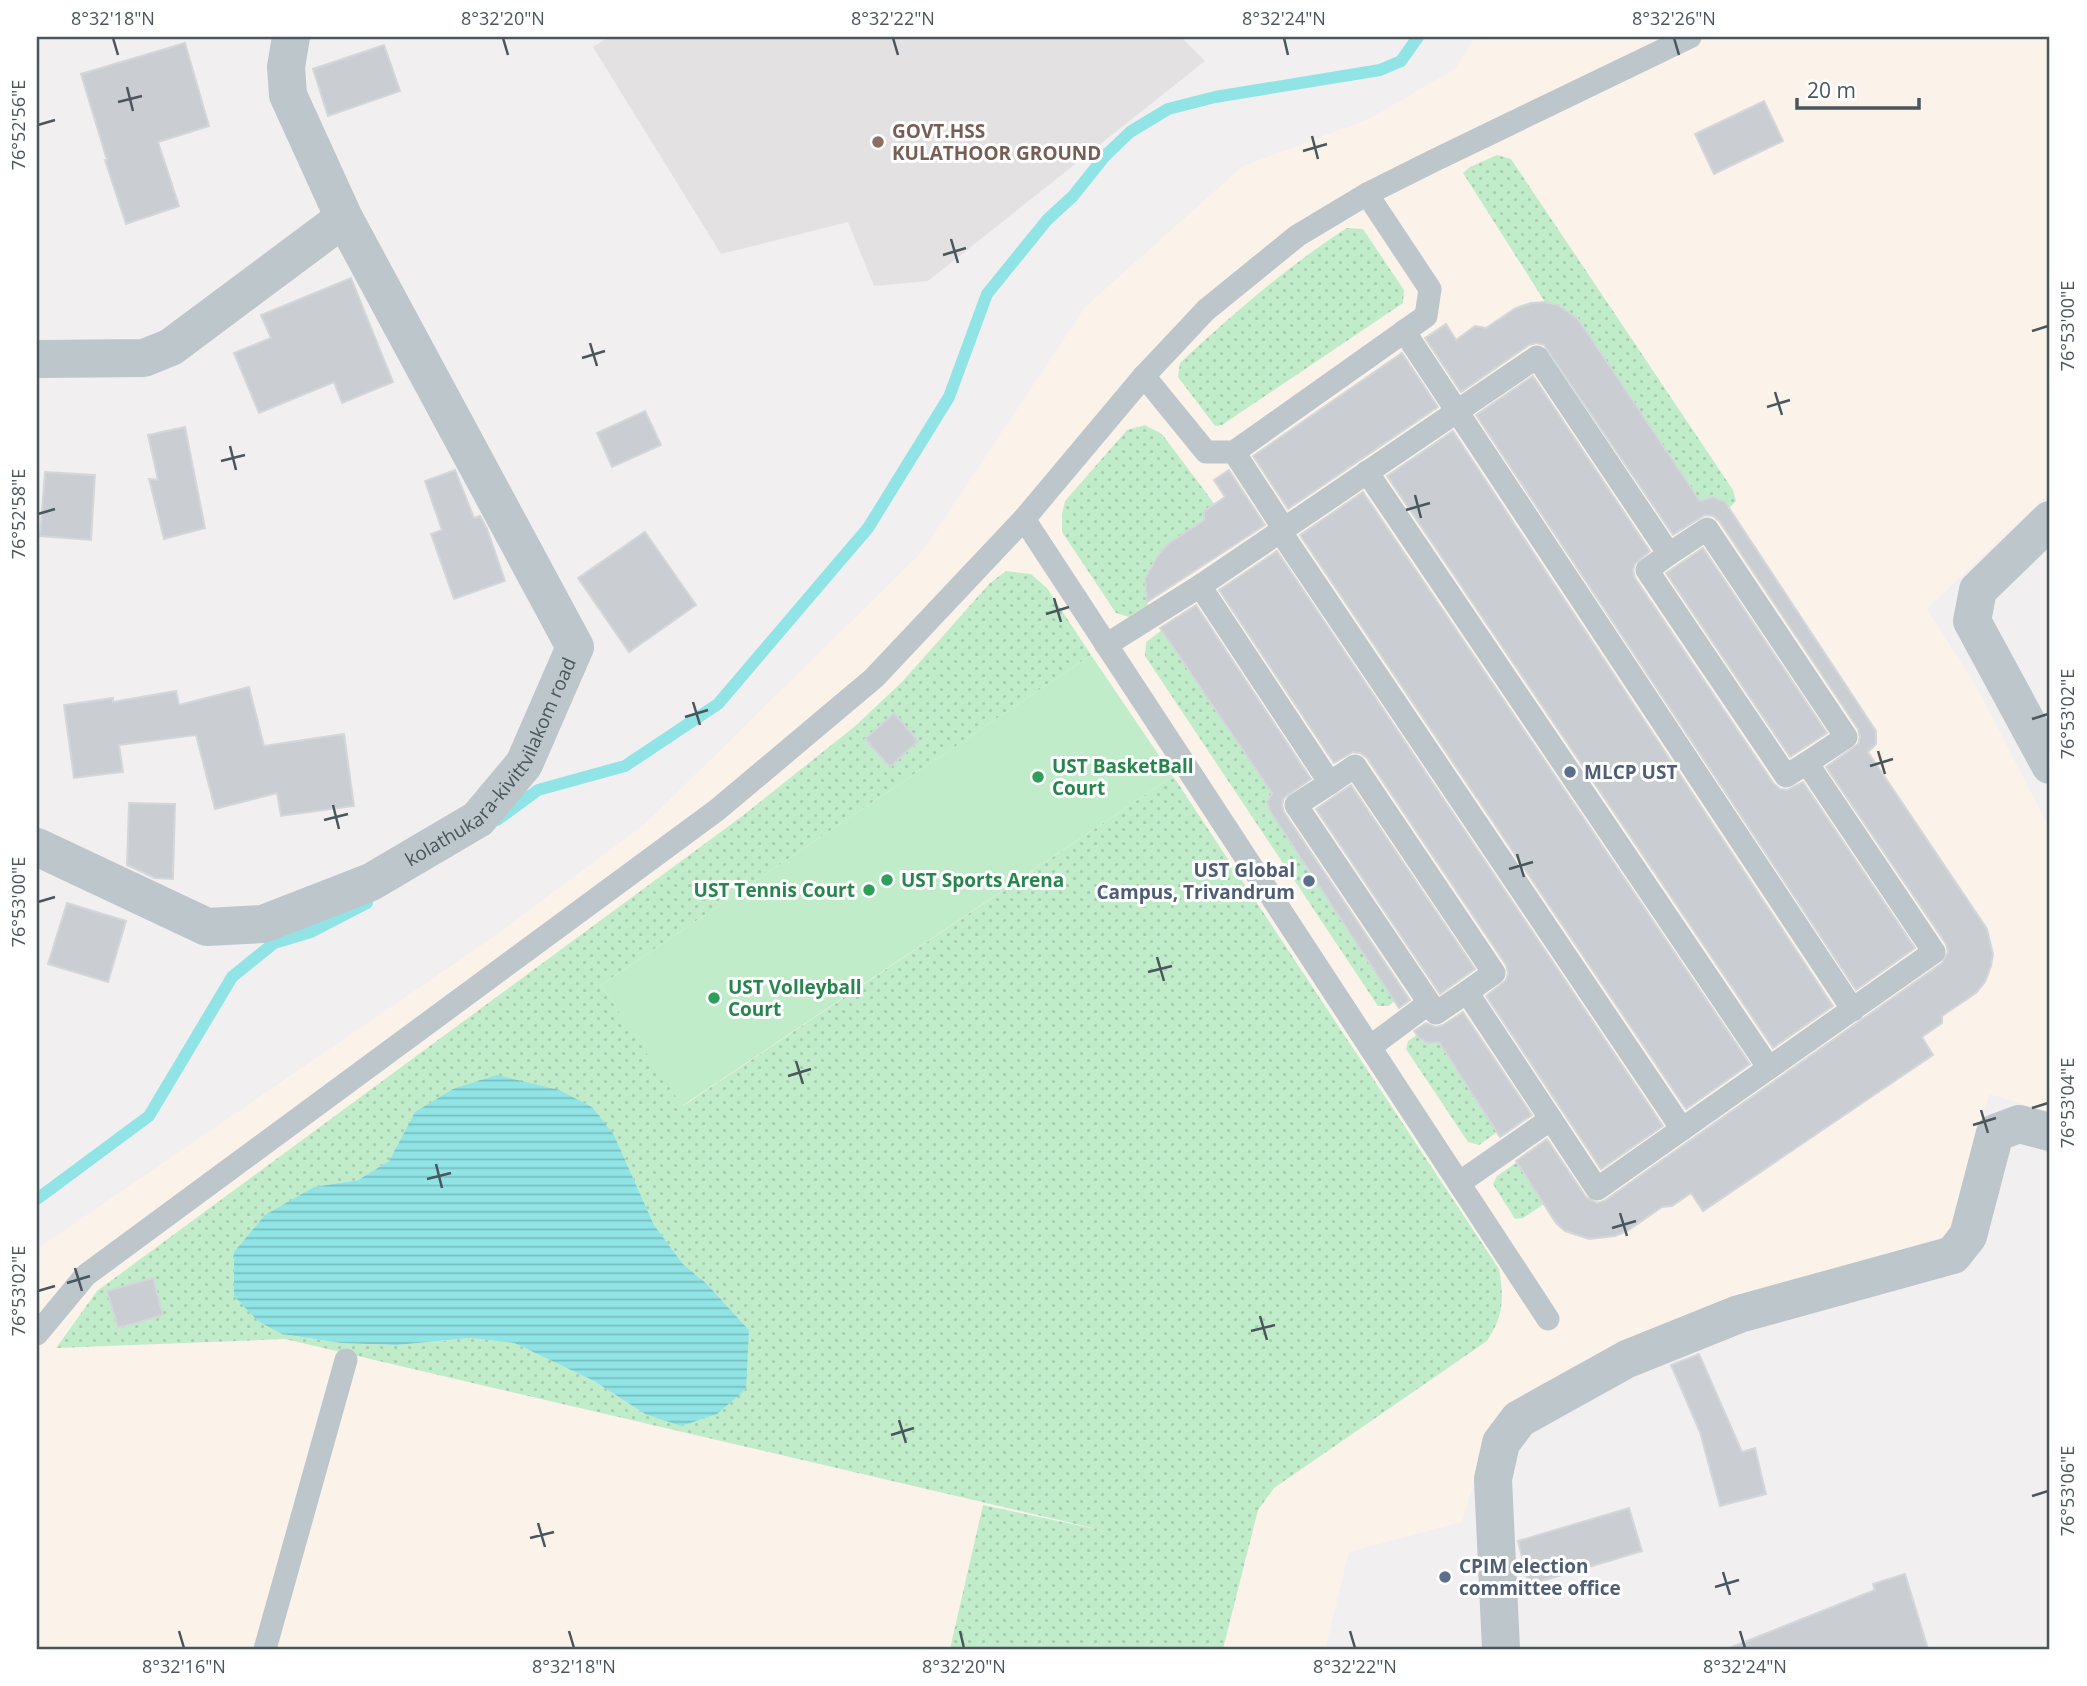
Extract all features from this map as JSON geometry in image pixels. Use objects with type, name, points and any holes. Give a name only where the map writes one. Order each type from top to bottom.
[{"type":"street","name":"kolathukara-kivittvilakom road","points":[[37,847],[206,927],[263,925],[371,882],[478,819],[524,764],[575,647],[344,218],[288,95],[286,67],[291,37]]},
{"type":"street","points":[[37,357],[144,358],[171,347],[344,218]]},
{"type":"street","points":[[2050,520],[1979,590],[1972,621],[2050,765]]},
{"type":"street","points":[[1501,1649],[1493,1479],[1501,1443],[1519,1419],[1627,1359],[1740,1314],[1953,1255],[1968,1236],[1995,1133],[2019,1124],[2050,1132]]},
{"type":"lane","points":[[37,1334],[86,1275],[717,810],[874,678],[1024,519],[1144,376],[1206,310],[1297,236],[1367,194],[1592,82],[1690,37]]},
{"type":"lane","points":[[1144,376],[1206,452],[1234,452],[1426,316],[1430,289],[1367,194]]},
{"type":"lane","points":[[1404,331],[1853,1010]]},
{"type":"lane","points":[[1106,645],[1200,586],[1537,357],[1669,554]]},
{"type":"lane","points":[[1234,452],[1282,530],[1682,1129]]},
{"type":"lane","points":[[1367,472],[1769,1068]]},
{"type":"lane","points":[[1024,519],[1548,1320]]},
{"type":"lane","points":[[1707,529],[1846,737],[1807,763],[1786,776],[1647,570],[1707,529]]},
{"type":"lane","points":[[1200,586],[1330,783]]},
{"type":"lane","points":[[1467,992],[1597,1189],[1934,952],[1807,763]]},
{"type":"lane","points":[[1354,766],[1494,974],[1436,1013],[1296,805],[1330,783],[1354,766]]},
{"type":"lane","points":[[1370,1047],[1429,1003]]},
{"type":"lane","points":[[1459,1183],[1550,1119]]},
{"type":"lane","points":[[265,1649],[346,1360]]},
{"type":"shaded area","name":"GOVT.HSS KULATHOOR GROUND","points":[[609,37],[1181,37],[1205,61],[928,281],[874,286],[848,222],[721,254],[593,47]]},
{"type":"shaded area","name":"UST Global Campus, Trivandrum","points":[[1475,37],[2050,37],[2050,492],[1927,609],[1976,686],[2050,829],[2050,1112],[1989,1094],[1953,1234],[1746,1298],[1615,1345],[1491,1423],[1462,1522],[1349,1552],[1325,1649],[37,1649],[37,1249],[499,933],[645,824],[921,553],[1085,307],[1243,166],[1367,120],[1455,69]]},
{"type":"green space","points":[[1497,155],[1511,159],[1733,490],[1736,501],[1729,508],[1725,502],[1713,497],[1700,501],[1578,319],[1558,305],[1545,302],[1463,173]]},
{"type":"green space","points":[[1347,228],[1363,229],[1404,290],[1403,303],[1222,425],[1215,426],[1178,377],[1180,363],[1260,292]]},
{"type":"green space","points":[[1145,425],[1162,434],[1219,510],[1178,537],[1155,559],[1148,572],[1148,605],[1129,617],[1116,613],[1062,532],[1062,514],[1065,501],[1127,430]]},
{"type":"green space","points":[[1006,571],[1031,574],[1047,588],[1091,655],[601,985],[683,1106],[1173,776],[1499,1269],[1502,1289],[1500,1315],[1487,1341],[1274,1488],[1258,1510],[1223,1649],[950,1649],[983,1505],[1110,1532],[285,1339],[56,1348],[97,1291],[741,817],[854,727],[902,682],[990,583]],"holes":[[[415,1112],[614,1135],[654,1225],[683,1264],[707,1284],[749,1330],[645,1414],[594,1381],[514,1343],[470,1338],[397,1345],[340,1343],[282,1334],[314,1187],[358,1180],[389,1161]]]},
{"type":"green space","points":[[1162,630],[1272,793],[1267,802],[1270,811],[1395,1001],[1388,1006],[1378,1006],[1145,656],[1146,642]]},
{"type":"green space","name":"UST Sports Arena","points":[[1091,655],[1173,776],[682,1106],[601,985]]},
{"type":"green space","points":[[1417,1035],[1423,1041],[1439,1042],[1497,1132],[1479,1145],[1468,1142],[1406,1049],[1408,1041]]},
{"type":"green space","points":[[1517,1162],[1544,1204],[1523,1218],[1515,1219],[1493,1184],[1497,1176]]},
{"type":"water","points":[[497,1075],[559,1090],[592,1107],[614,1135],[654,1225],[683,1264],[707,1284],[749,1330],[746,1389],[717,1414],[681,1426],[645,1414],[594,1381],[514,1343],[470,1338],[397,1345],[340,1343],[282,1334],[258,1321],[234,1296],[234,1252],[265,1215],[314,1187],[358,1180],[389,1161],[415,1112],[453,1089]]},
{"type":"building","points":[[185,43],[209,126],[158,142],[179,206],[126,224],[81,74]]},
{"type":"building","points":[[384,45],[400,91],[328,116],[313,69]]},
{"type":"building","points":[[1764,101],[1783,141],[1714,174],[1695,134]]},
{"type":"building","points":[[351,278],[393,382],[342,403],[334,382],[259,413],[234,353],[271,338],[261,315]]},
{"type":"building","points":[[1545,302],[1558,305],[1578,319],[1700,501],[1713,497],[1725,502],[1876,731],[1876,744],[1868,752],[1987,929],[1993,954],[1985,982],[1976,993],[1942,1016],[1942,1023],[1922,1037],[1933,1055],[1703,1211],[1691,1193],[1672,1206],[1662,1207],[1627,1231],[1615,1236],[1589,1239],[1565,1231],[1556,1223],[1516,1161],[1547,1139],[1586,1197],[1597,1203],[1604,1201],[1942,963],[1948,952],[1946,944],[1826,767],[1858,744],[1858,729],[1719,521],[1713,516],[1705,515],[1673,535],[1544,345],[1529,345],[1461,392],[1425,338],[1446,324],[1456,340],[1475,326],[1486,328],[1516,308]]},
{"type":"building","points":[[1402,353],[1438,407],[1288,509],[1253,456]]},
{"type":"building","points":[[1533,376],[1650,551],[1635,564],[1635,578],[1774,784],[1787,790],[1803,782],[1915,948],[1856,990],[1476,415]]},
{"type":"building","points":[[645,411],[661,445],[612,467],[597,433]]},
{"type":"building","points":[[185,427],[205,528],[164,539],[149,479],[158,480],[148,435]]},
{"type":"building","points":[[1453,431],[1833,1006],[1773,1048],[1387,476]]},
{"type":"building","points":[[455,470],[474,518],[480,516],[487,529],[505,581],[454,599],[431,534],[442,530],[425,481]]},
{"type":"building","points":[[1229,470],[1265,525],[1147,602],[1145,579],[1158,555],[1168,544],[1204,520],[1204,511],[1225,497],[1214,480]]},
{"type":"building","points":[[45,472],[95,475],[91,540],[40,536]]},
{"type":"building","points":[[1363,492],[1750,1064],[1686,1109],[1300,535]]},
{"type":"building","points":[[645,532],[696,605],[629,652],[578,578]]},
{"type":"building","points":[[1703,548],[1827,733],[1790,757],[1666,573]]},
{"type":"building","points":[[1277,551],[1663,1126],[1601,1169],[1486,996],[1506,980],[1506,965],[1367,758],[1353,752],[1334,763],[1219,590]]},
{"type":"building","points":[[1196,605],[1311,779],[1284,798],[1284,812],[1410,1000],[1399,1008],[1270,811],[1267,802],[1272,793],[1160,628]]},
{"type":"building","points":[[249,687],[264,746],[344,734],[354,806],[281,816],[277,793],[215,809],[196,735],[119,745],[123,772],[74,778],[64,705],[113,698],[113,702],[176,691],[179,705]]},
{"type":"building","points":[[894,713],[918,741],[890,767],[865,739]]},
{"type":"building","points":[[1351,785],[1475,969],[1440,994],[1316,809]]},
{"type":"building","points":[[129,803],[175,804],[173,879],[155,878],[127,865]]},
{"type":"building","points":[[67,903],[126,921],[108,982],[48,964]]},
{"type":"building","points":[[1463,1012],[1532,1115],[1500,1137],[1439,1042],[1428,1043],[1414,1031],[1426,1023],[1436,1027],[1443,1025]]},
{"type":"building","points":[[153,1278],[163,1315],[118,1328],[107,1291]]},
{"type":"building","points":[[1699,1354],[1742,1452],[1755,1448],[1766,1494],[1720,1506],[1700,1432],[1671,1365]]},
{"type":"building","points":[[1629,1508],[1642,1551],[1529,1585],[1518,1541]]},
{"type":"building","points":[[1905,1574],[1928,1649],[1732,1649],[1875,1590],[1873,1584]]},
{"type":"waterway","points":[[497,820],[538,790],[625,766],[718,704],[868,528],[949,397],[987,294],[1047,220],[1073,196],[1105,156],[1130,132],[1168,109],[1215,97],[1380,70],[1401,61],[1418,37]]},
{"type":"waterway","points":[[37,1199],[149,1116],[232,977],[274,943],[311,932],[367,903]]},
{"type":"place","name":"GOVT.HSS KULATHOOR GROUND","points":[[878,142]]},
{"type":"place","name":"MLCP UST","points":[[1570,772]]},
{"type":"place","name":"UST BasketBall Court","points":[[1038,777]]},
{"type":"place","name":"UST Sports Arena","points":[[887,880]]},
{"type":"place","name":"UST Global Campus, Trivandrum","points":[[1309,881]]},
{"type":"place","name":"UST Tennis Court","points":[[869,890]]},
{"type":"place","name":"UST Volleyball Court","points":[[714,998]]},
{"type":"place","name":"CPIM election committee office","points":[[1445,1577]]}]
